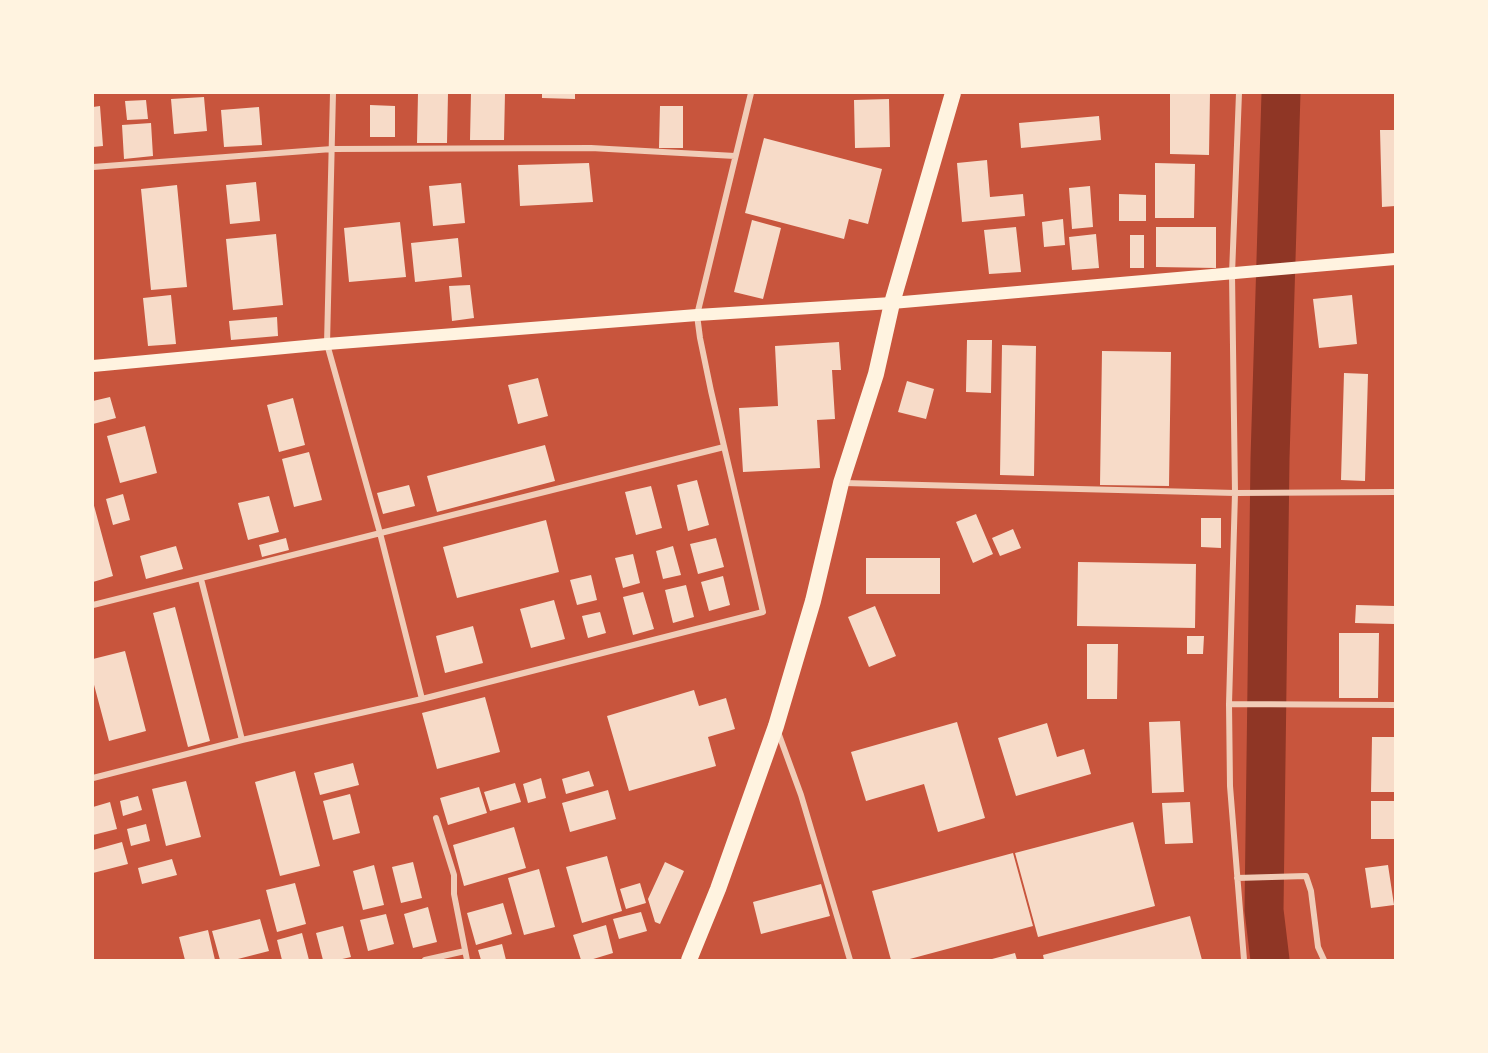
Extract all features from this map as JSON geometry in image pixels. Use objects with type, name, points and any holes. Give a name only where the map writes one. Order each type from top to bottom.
[{"type":"highway","points":[[689,960],[718,889],[776,726],[813,601],[841,483],[876,374],[892,303],[953,93]]},
{"type":"main road","points":[[93,366],[327,344],[698,315],[892,303],[1395,259]]},
{"type":"street","points":[[333,93],[327,344],[380,533],[422,699]]},
{"type":"street","points":[[93,778],[242,740],[422,699],[763,612],[700,338],[698,315],[751,93]]},
{"type":"street","points":[[1239,93],[1232,274],[1234,493],[1229,704],[1230,786],[1244,960]]},
{"type":"street","points":[[93,167],[332,149],[591,148],[735,156]]},
{"type":"street","points":[[93,605],[724,447]]},
{"type":"street","points":[[841,483],[1234,493],[1395,492]]},
{"type":"street","points":[[201,579],[242,740]]},
{"type":"street","points":[[1229,704],[1395,705]]},
{"type":"street","points":[[776,726],[801,795],[850,960]]},
{"type":"street","points":[[436,818],[454,875],[453,894],[467,960]]},
{"type":"street","points":[[1237,878],[1306,876],[1311,891],[1318,947],[1324,960]]},
{"type":"street","points":[[425,960],[465,951]]},
{"type":"building","points":[[418,93],[448,93],[447,143],[417,143]]},
{"type":"building","points":[[471,93],[505,93],[504,140],[470,140]]},
{"type":"building","points":[[542,93],[575,93],[575,99],[542,98]]},
{"type":"building","points":[[1170,93],[1210,93],[1209,155],[1170,154]]},
{"type":"building","points":[[204,97],[207,131],[174,134],[171,99]]},
{"type":"building","points":[[889,99],[890,147],[855,148],[854,100]]},
{"type":"building","points":[[146,100],[148,119],[127,120],[125,101]]},
{"type":"building","points":[[370,105],[395,106],[395,137],[370,137]]},
{"type":"building","points":[[100,106],[103,146],[93,147],[93,107]]},
{"type":"building","points":[[660,106],[683,106],[683,148],[659,148]]},
{"type":"building","points":[[259,107],[262,145],[224,147],[221,110]]},
{"type":"building","points":[[1099,116],[1101,140],[1021,148],[1019,123]]},
{"type":"building","points":[[151,123],[153,156],[124,159],[122,125]]},
{"type":"building","points":[[1380,130],[1395,130],[1395,206],[1382,207]]},
{"type":"building","points":[[764,138],[882,169],[868,224],[849,219],[844,239],[745,213]]},
{"type":"building","points":[[987,160],[990,197],[1023,194],[1025,216],[962,222],[957,163]]},
{"type":"building","points":[[589,163],[593,202],[520,206],[518,165]]},
{"type":"building","points":[[1155,163],[1195,164],[1194,218],[1155,218]]},
{"type":"building","points":[[256,182],[260,221],[230,224],[226,185]]},
{"type":"building","points":[[461,183],[465,223],[433,226],[429,186]]},
{"type":"building","points":[[177,185],[187,287],[151,290],[141,189]]},
{"type":"building","points":[[1090,186],[1093,227],[1072,229],[1069,188]]},
{"type":"building","points":[[1119,194],[1146,195],[1146,221],[1119,221]]},
{"type":"building","points":[[1063,219],[1065,245],[1044,247],[1042,222]]},
{"type":"building","points":[[752,220],[781,228],[763,299],[734,292]]},
{"type":"building","points":[[400,222],[406,277],[349,282],[344,228]]},
{"type":"building","points":[[1016,227],[1021,272],[989,274],[984,230]]},
{"type":"building","points":[[1156,227],[1216,227],[1216,268],[1156,267]]},
{"type":"building","points":[[276,234],[283,305],[233,310],[226,239]]},
{"type":"building","points":[[1096,234],[1099,268],[1072,270],[1069,237]]},
{"type":"building","points":[[1130,235],[1144,235],[1144,268],[1130,268]]},
{"type":"building","points":[[458,238],[462,277],[415,282],[411,243]]},
{"type":"building","points":[[470,285],[474,318],[452,321],[449,286]]},
{"type":"building","points":[[171,295],[176,344],[148,346],[143,298]]},
{"type":"building","points":[[1352,295],[1357,344],[1319,348],[1313,299]]},
{"type":"building","points":[[277,317],[278,336],[231,340],[229,321]]},
{"type":"building","points":[[967,340],[992,340],[991,393],[966,392]]},
{"type":"building","points":[[839,342],[841,370],[832,370],[835,419],[817,420],[820,468],[743,472],[739,408],[778,406],[775,346]]},
{"type":"building","points":[[1002,345],[1036,346],[1034,476],[1000,475]]},
{"type":"building","points":[[1102,351],[1171,352],[1169,486],[1100,485]]},
{"type":"building","points":[[1344,373],[1368,374],[1365,481],[1341,480]]},
{"type":"building","points":[[538,378],[548,416],[518,424],[508,385]]},
{"type":"building","points":[[907,381],[934,389],[926,419],[898,412]]},
{"type":"building","points":[[110,397],[116,418],[93,424],[93,401]]},
{"type":"building","points":[[293,398],[305,445],[279,452],[267,405]]},
{"type":"building","points":[[145,426],[157,473],[120,483],[107,436]]},
{"type":"building","points":[[545,445],[555,481],[437,512],[427,476]]},
{"type":"building","points":[[309,452],[322,500],[294,507],[282,459]]},
{"type":"building","points":[[697,480],[709,525],[688,531],[677,485]]},
{"type":"building","points":[[409,485],[415,506],[383,514],[377,493]]},
{"type":"building","points":[[651,486],[662,528],[636,535],[625,492]]},
{"type":"building","points":[[123,494],[130,520],[113,525],[106,499]]},
{"type":"building","points":[[269,496],[279,532],[248,540],[238,503]]},
{"type":"building","points":[[93,502],[113,576],[93,582]]},
{"type":"building","points":[[976,514],[993,554],[973,563],[956,522]]},
{"type":"building","points":[[1201,518],[1221,518],[1221,548],[1201,547]]},
{"type":"building","points":[[546,520],[559,572],[457,598],[443,547]]},
{"type":"building","points":[[1013,529],[1021,548],[1000,556],[992,538]]},
{"type":"building","points":[[286,538],[289,550],[262,557],[259,545]]},
{"type":"building","points":[[716,538],[724,567],[698,574],[690,544]]},
{"type":"building","points":[[176,546],[183,569],[146,579],[140,556]]},
{"type":"building","points":[[673,546],[681,575],[663,579],[656,551]]},
{"type":"building","points":[[633,554],[640,583],[623,588],[615,558]]},
{"type":"building","points":[[866,558],[940,558],[940,594],[866,594]]},
{"type":"building","points":[[1078,562],[1196,564],[1195,628],[1077,626]]},
{"type":"building","points":[[591,575],[597,600],[577,605],[570,580]]},
{"type":"building","points":[[723,576],[730,605],[709,611],[701,582]]},
{"type":"building","points":[[686,585],[694,617],[673,623],[665,590]]},
{"type":"building","points":[[643,592],[654,629],[633,635],[623,597]]},
{"type":"building","points":[[554,600],[565,639],[531,648],[520,609]]},
{"type":"building","points":[[1356,605],[1395,606],[1395,624],[1355,623]]},
{"type":"building","points":[[875,606],[896,656],[869,667],[848,617]]},
{"type":"building","points":[[175,607],[210,741],[188,747],[153,613]]},
{"type":"building","points":[[600,612],[606,633],[588,638],[582,616]]},
{"type":"building","points":[[473,626],[483,663],[445,673],[436,636]]},
{"type":"building","points":[[1339,633],[1379,633],[1378,698],[1339,698]]},
{"type":"building","points":[[1187,636],[1204,636],[1203,654],[1187,654]]},
{"type":"building","points":[[1087,644],[1118,644],[1117,699],[1087,699]]},
{"type":"building","points":[[125,651],[146,731],[109,741],[93,681],[93,659]]},
{"type":"building","points":[[694,690],[699,706],[726,698],[735,729],[708,737],[716,766],[629,791],[607,716]]},
{"type":"building","points":[[485,697],[500,752],[437,769],[422,713]]},
{"type":"building","points":[[1180,721],[1184,792],[1152,793],[1149,722]]},
{"type":"building","points":[[957,722],[985,818],[938,832],[924,784],[866,801],[851,752]]},
{"type":"building","points":[[1047,723],[1057,757],[1084,749],[1091,774],[1016,796],[998,738]]},
{"type":"building","points":[[1372,737],[1395,737],[1395,792],[1371,792]]},
{"type":"building","points":[[353,763],[359,785],[320,795],[314,773]]},
{"type":"building","points":[[295,771],[320,866],[280,876],[255,782]]},
{"type":"building","points":[[589,771],[594,786],[566,794],[562,779]]},
{"type":"building","points":[[541,778],[546,798],[528,803],[523,784]]},
{"type":"building","points":[[186,781],[201,837],[166,846],[152,789]]},
{"type":"building","points":[[515,783],[521,802],[490,811],[484,792]]},
{"type":"building","points":[[479,787],[487,813],[448,825],[440,798]]},
{"type":"building","points":[[608,790],[616,819],[570,832],[562,803]]},
{"type":"building","points":[[350,794],[360,833],[333,840],[323,801]]},
{"type":"building","points":[[138,796],[142,810],[123,816],[120,801]]},
{"type":"building","points":[[1371,801],[1395,801],[1395,839],[1371,839]]},
{"type":"building","points":[[110,802],[117,829],[93,835],[93,807]]},
{"type":"building","points":[[1190,802],[1193,843],[1165,844],[1162,803]]},
{"type":"building","points":[[1133,822],[1155,906],[1038,937],[1015,853]]},
{"type":"building","points":[[146,824],[150,841],[131,846],[127,829]]},
{"type":"building","points":[[514,827],[526,868],[464,886],[453,845]]},
{"type":"building","points":[[122,842],[128,864],[93,873],[93,850]]},
{"type":"building","points":[[1013,853],[1033,926],[906,960],[891,960],[872,891]]},
{"type":"building","points":[[607,856],[622,911],[582,923],[566,867]]},
{"type":"building","points":[[172,859],[177,875],[142,884],[138,868]]},
{"type":"building","points":[[413,862],[422,898],[401,903],[392,867]]},
{"type":"building","points":[[665,862],[684,871],[660,924],[655,922],[648,899]]},
{"type":"building","points":[[374,865],[384,905],[363,910],[353,871]]},
{"type":"building","points":[[1388,865],[1394,905],[1371,908],[1365,868]]},
{"type":"building","points":[[539,869],[555,927],[524,935],[508,878]]},
{"type":"building","points":[[295,883],[306,924],[277,932],[266,890]]},
{"type":"building","points":[[640,883],[646,903],[626,909],[620,889]]},
{"type":"building","points":[[821,884],[830,916],[761,934],[753,902]]},
{"type":"building","points":[[503,903],[512,934],[476,945],[467,913]]},
{"type":"building","points":[[428,907],[437,942],[413,948],[404,914]]},
{"type":"building","points":[[641,912],[647,931],[619,939],[613,919]]},
{"type":"building","points":[[386,914],[394,944],[368,951],[360,920]]},
{"type":"building","points":[[1190,916],[1202,960],[1044,960],[1043,955]]},
{"type":"building","points":[[260,919],[269,951],[234,960],[220,960],[212,931]]},
{"type":"building","points":[[606,925],[613,953],[590,960],[581,960],[573,935]]},
{"type":"building","points":[[343,926],[351,957],[323,960],[316,933]]},
{"type":"building","points":[[208,930],[215,960],[185,960],[179,937]]},
{"type":"building","points":[[302,933],[309,960],[282,960],[277,940]]},
{"type":"building","points":[[502,944],[506,960],[481,960],[478,950]]},
{"type":"building","points":[[1015,953],[1017,960],[992,960],[992,959]]},
{"type":"waterway","points":[[1270,960],[1264,910],[1270,459],[1281,93]]}]
